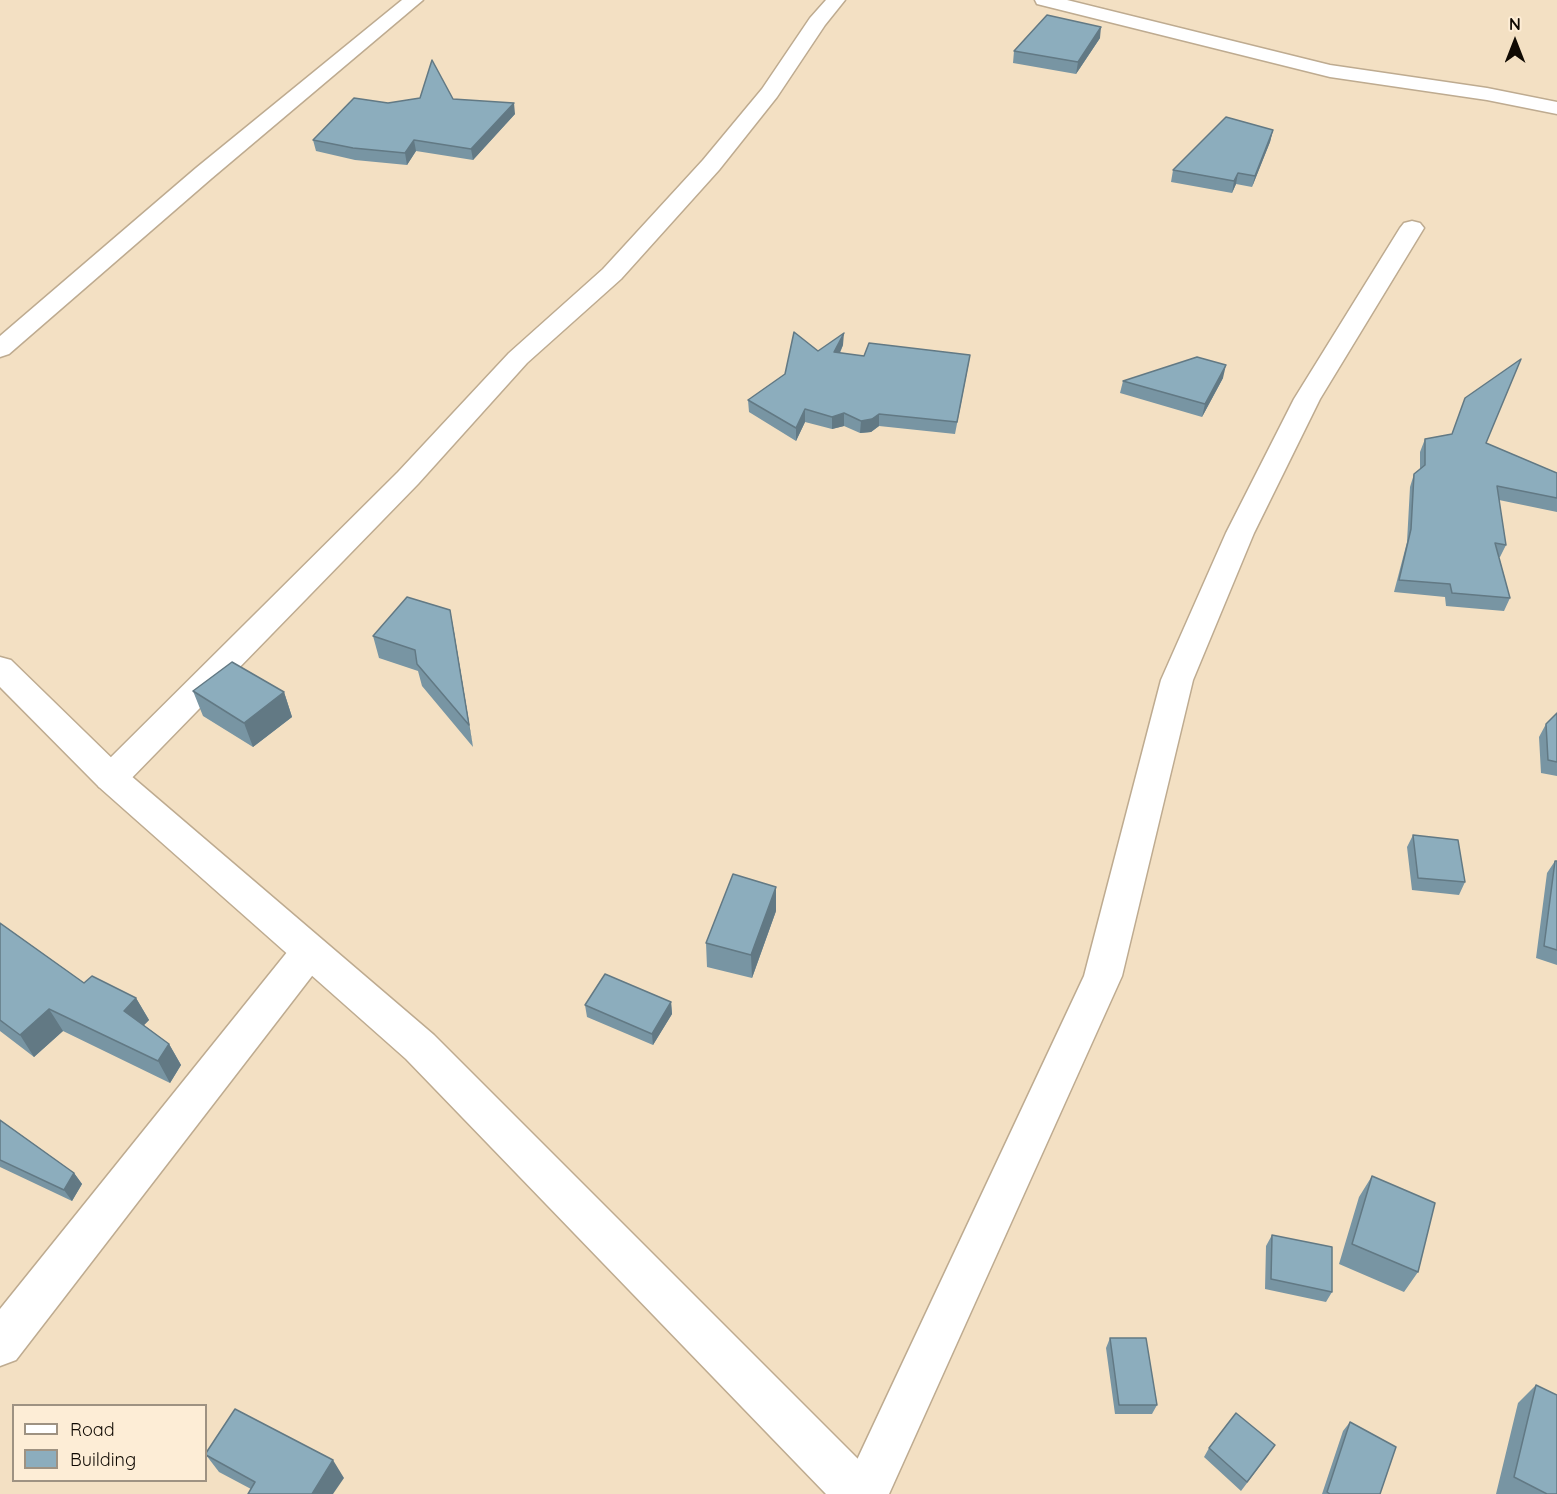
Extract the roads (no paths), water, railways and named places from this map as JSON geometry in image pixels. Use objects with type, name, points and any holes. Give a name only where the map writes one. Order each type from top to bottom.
[{"type":"street","points":[[0,349],[222,158],[414,0]]},
{"type":"street","points":[[111,778],[408,478],[518,358],[612,274],[770,93],[817,22],[836,0]]},
{"type":"street","points":[[1044,0],[1330,71],[1487,94],[1557,108]]},
{"type":"street","points":[[865,1494],[1103,976],[1177,680],[1240,533],[1307,399],[1412,228]]},
{"type":"street","points":[[0,668],[111,778],[420,1047],[859,1494]]},
{"type":"street","points":[[0,1344],[309,952]]}]
